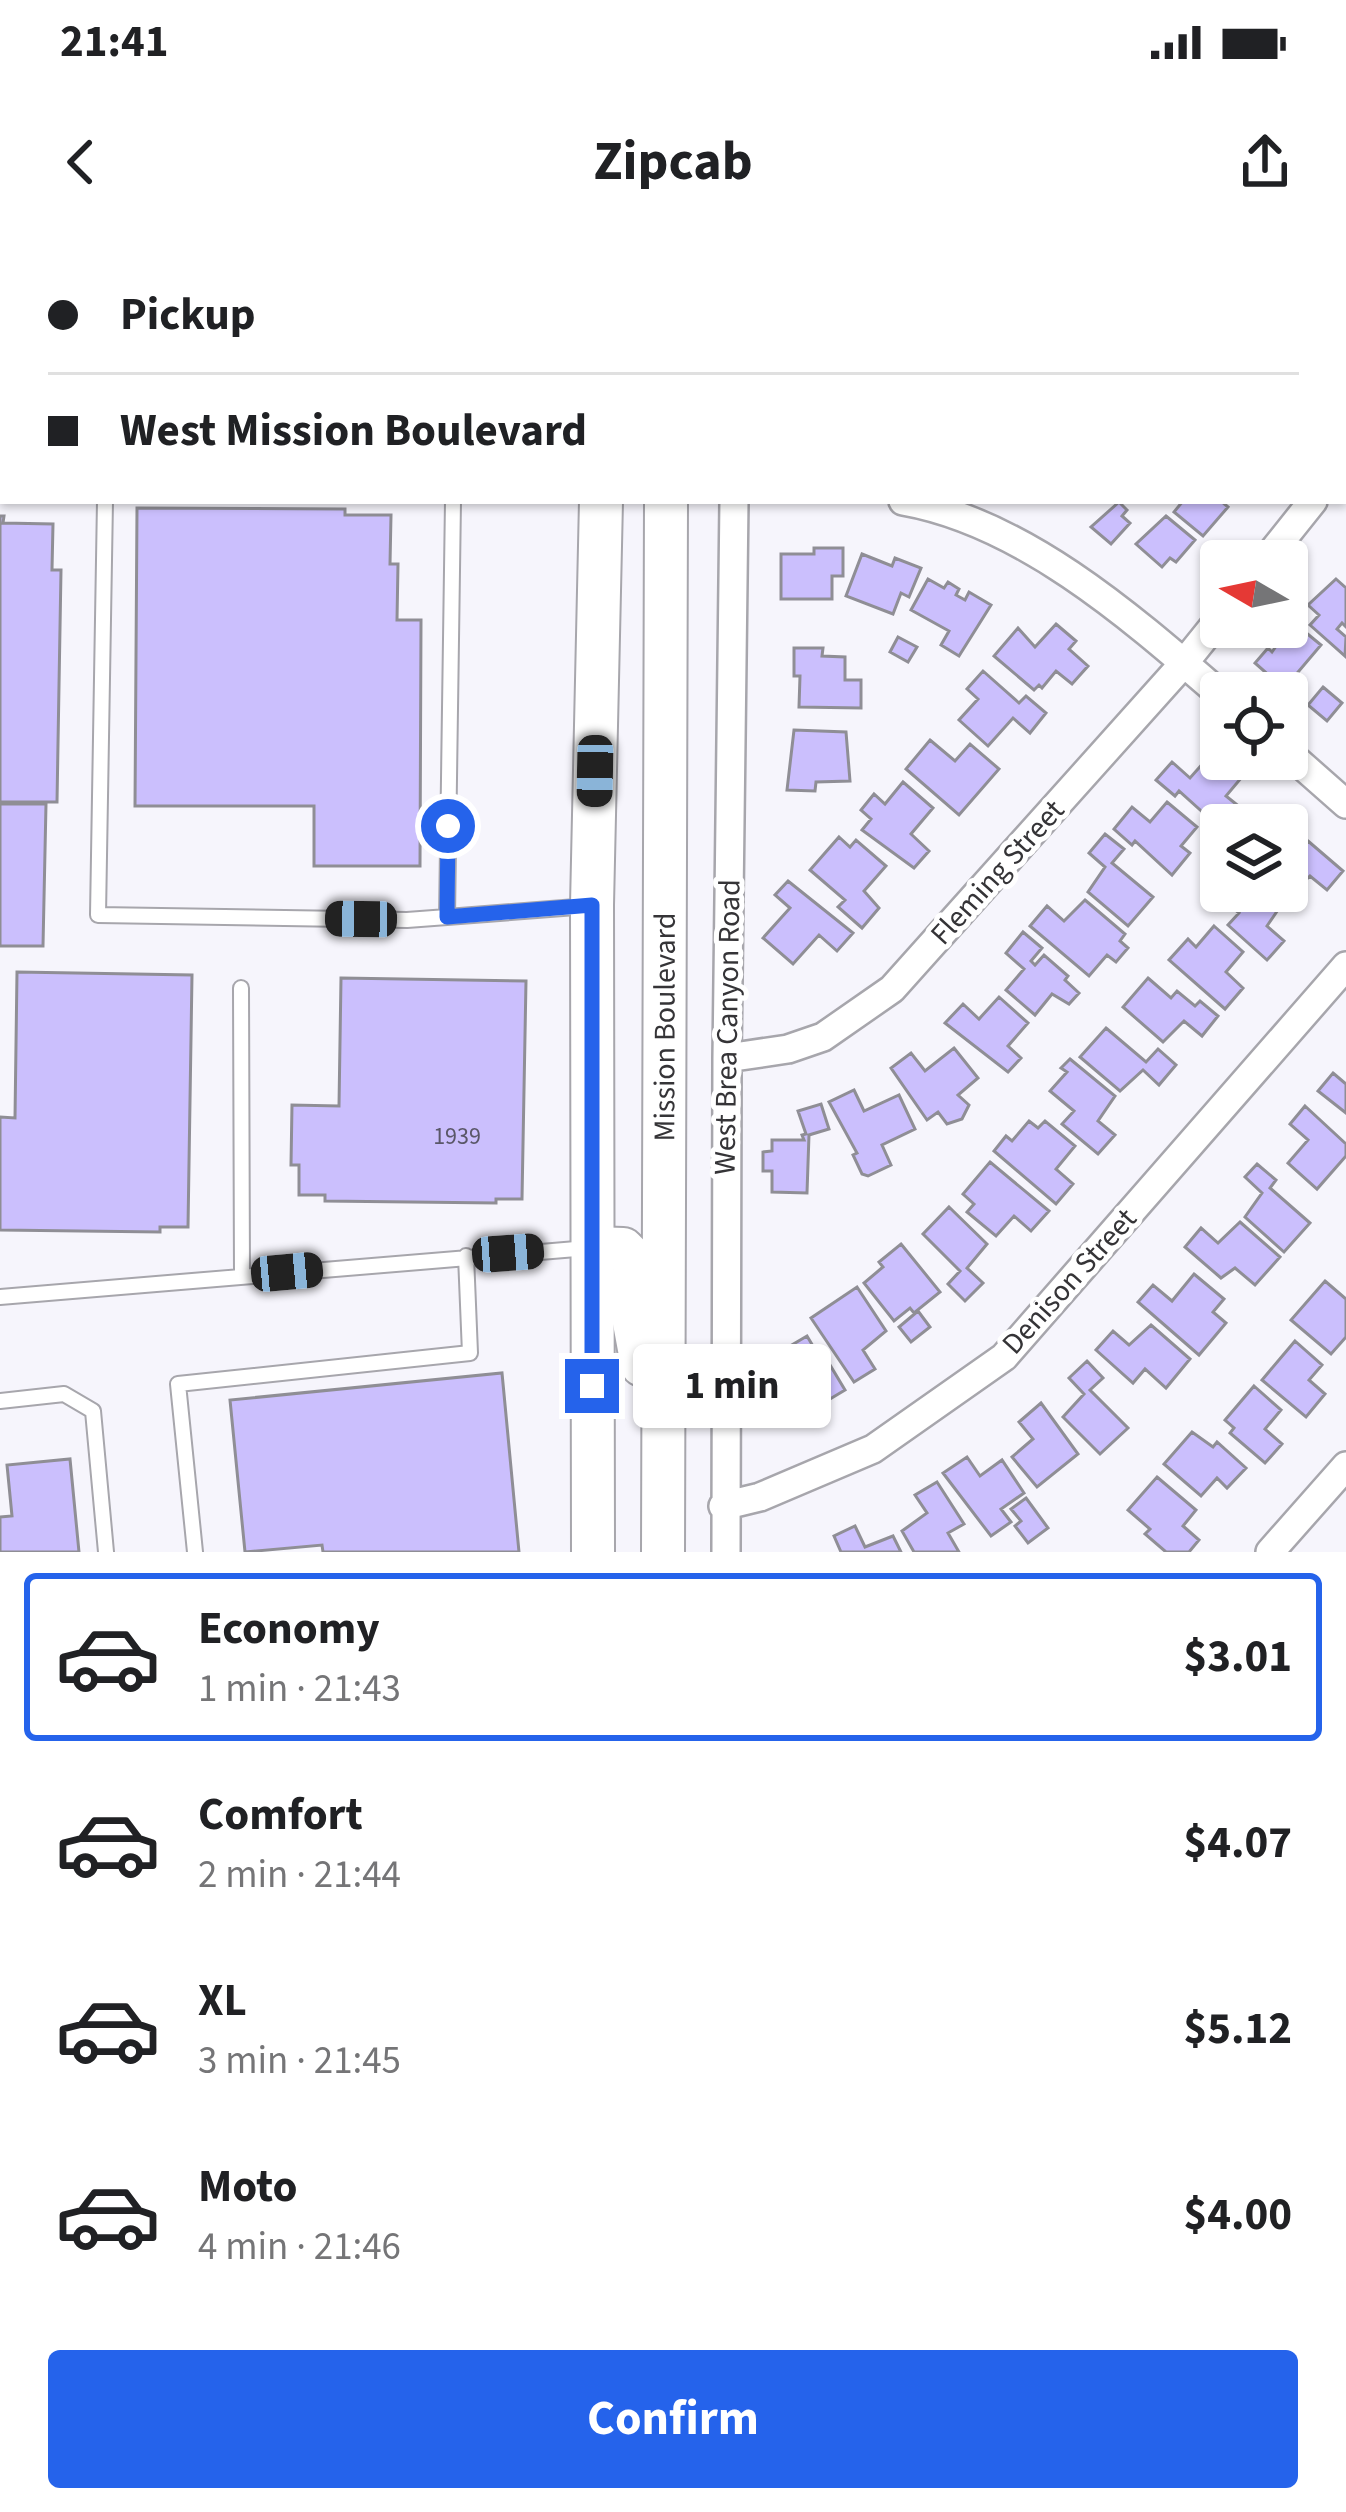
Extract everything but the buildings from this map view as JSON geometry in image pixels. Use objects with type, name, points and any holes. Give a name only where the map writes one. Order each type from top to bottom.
[{"type":"main road","points":[[593,1552],[592,905],[601,504]]},
{"type":"main road","name":"Mission Boulevard","points":[[663,1552],[666,504]]},
{"type":"main road","points":[[593,1248],[622,1250],[630,1256],[638,1353],[645,1375],[662,1396]]},
{"type":"street","name":"West Brea Canyon Road","points":[[726,1552],[734,504]]},
{"type":"street","points":[[923,504],[1041,554],[1200,677]]},
{"type":"street","points":[[1281,540],[1310,504]]},
{"type":"street","name":"Fleming Street","points":[[727,1058],[788,1049],[823,1036],[892,989],[1200,643]]},
{"type":"street","points":[[1308,771],[1346,804]]},
{"type":"street","name":"Denison Street","points":[[723,1506],[760,1497],[873,1449],[1004,1357],[1346,966]]},
{"type":"street","points":[[1270,1552],[1346,1466]]},
{"type":"lane","points":[[105,504],[98,915],[407,920],[592,905]]},
{"type":"lane","points":[[447,917],[453,504]]},
{"type":"lane","points":[[241,988],[242,1276]]},
{"type":"lane","points":[[0,1297],[593,1248]]},
{"type":"lane","points":[[195,1552],[178,1384],[470,1353],[466,1256]]},
{"type":"lane","points":[[0,1401],[64,1394],[92,1411],[106,1552]]},
{"type":"route","points":[[448,826],[447,917],[592,905],[592,1386]]}]
